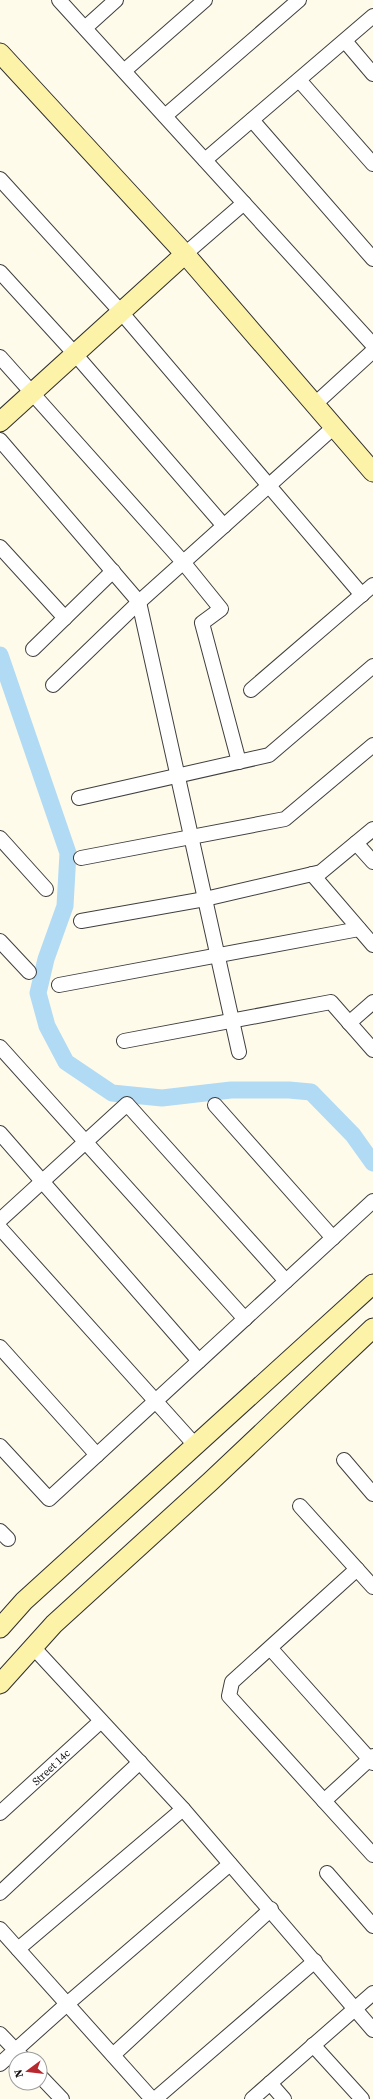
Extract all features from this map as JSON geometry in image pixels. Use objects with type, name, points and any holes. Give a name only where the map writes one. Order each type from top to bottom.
[{"type":"main road","points":[[0,53],[185,254],[373,472]]},
{"type":"main road","points":[[0,422],[185,254]]},
{"type":"main road","points":[[3,1619],[373,1284]]},
{"type":"main road","points":[[0,1684],[54,1624],[211,1481],[373,1328]]},
{"type":"street","points":[[59,0],[373,345]]},
{"type":"street","points":[[85,28],[116,0]]},
{"type":"street","points":[[124,71],[205,0]]},
{"type":"street","points":[[165,116],[299,0]]},
{"type":"street","points":[[205,160],[373,16]]},
{"type":"street","points":[[344,40],[373,74]]},
{"type":"street","points":[[299,80],[373,164]]},
{"type":"street","points":[[252,120],[373,259]]},
{"type":"street","points":[[0,180],[121,312],[362,595]]},
{"type":"street","points":[[185,254],[244,203]]},
{"type":"street","points":[[0,272],[75,354],[224,526]]},
{"type":"street","points":[[315,404],[373,351]]},
{"type":"street","points":[[0,358],[183,562],[221,608],[202,622],[239,762]]},
{"type":"street","points":[[53,685],[139,602],[334,427]]},
{"type":"street","points":[[0,440],[139,602],[239,1052]]},
{"type":"street","points":[[0,547],[65,618]]},
{"type":"street","points":[[33,649],[113,572]]},
{"type":"street","points":[[251,690],[373,585]]},
{"type":"street","points":[[79,798],[178,777],[269,755],[373,666]]},
{"type":"street","points":[[81,858],[284,819],[373,745]]},
{"type":"street","points":[[81,921],[205,899],[320,872],[373,829]]},
{"type":"street","points":[[0,838],[46,889]]},
{"type":"street","points":[[356,843],[373,862]]},
{"type":"street","points":[[312,874],[373,945]]},
{"type":"street","points":[[59,985],[359,929]]},
{"type":"street","points":[[0,941],[29,972]]},
{"type":"street","points":[[124,1041],[331,1002],[373,1050]]},
{"type":"street","points":[[350,1023],[373,1002]]},
{"type":"street","points":[[0,1047],[245,1319]]},
{"type":"street","points":[[0,1220],[127,1104],[286,1280]]},
{"type":"street","points":[[215,1106],[333,1238]]},
{"type":"street","points":[[0,1133],[198,1361]]},
{"type":"street","points":[[0,1446],[49,1499],[373,1200]]},
{"type":"street","points":[[0,1228],[195,1445]]},
{"type":"street","points":[[0,1347],[97,1455]]},
{"type":"street","points":[[344,1460],[373,1494]]},
{"type":"street","points":[[300,1506],[373,1586]]},
{"type":"street","points":[[357,1569],[232,1682],[229,1696],[373,1856]]},
{"type":"street","points":[[33,1648],[184,1809],[373,2030]]},
{"type":"street","points":[[271,1648],[372,1759],[324,1801]]},
{"type":"street","name":"Street 14c","points":[[0,1814],[101,1721]]},
{"type":"street","points":[[0,1893],[140,1762]]},
{"type":"street","points":[[18,1949],[184,1809]]},
{"type":"street","points":[[24,2051],[67,2004],[230,1864]]},
{"type":"street","points":[[327,1873],[373,1926]]},
{"type":"street","points":[[112,2055],[271,1909]]},
{"type":"street","points":[[0,1929],[153,2099],[315,1962]]},
{"type":"street","points":[[252,2099],[354,2008],[373,1993]]},
{"type":"street","points":[[0,2034],[16,2051]]},
{"type":"street","points":[[313,2045],[362,2099]]},
{"type":"street","points":[[270,2083],[284,2099]]},
{"type":"street","points":[[48,2084],[62,2099]]},
{"type":"waterway","points":[[0,655],[68,853],[65,906],[46,959],[38,993],[47,1026],[66,1062],[112,1093],[162,1098],[231,1090],[289,1090],[311,1092],[353,1135],[373,1163]]}]
